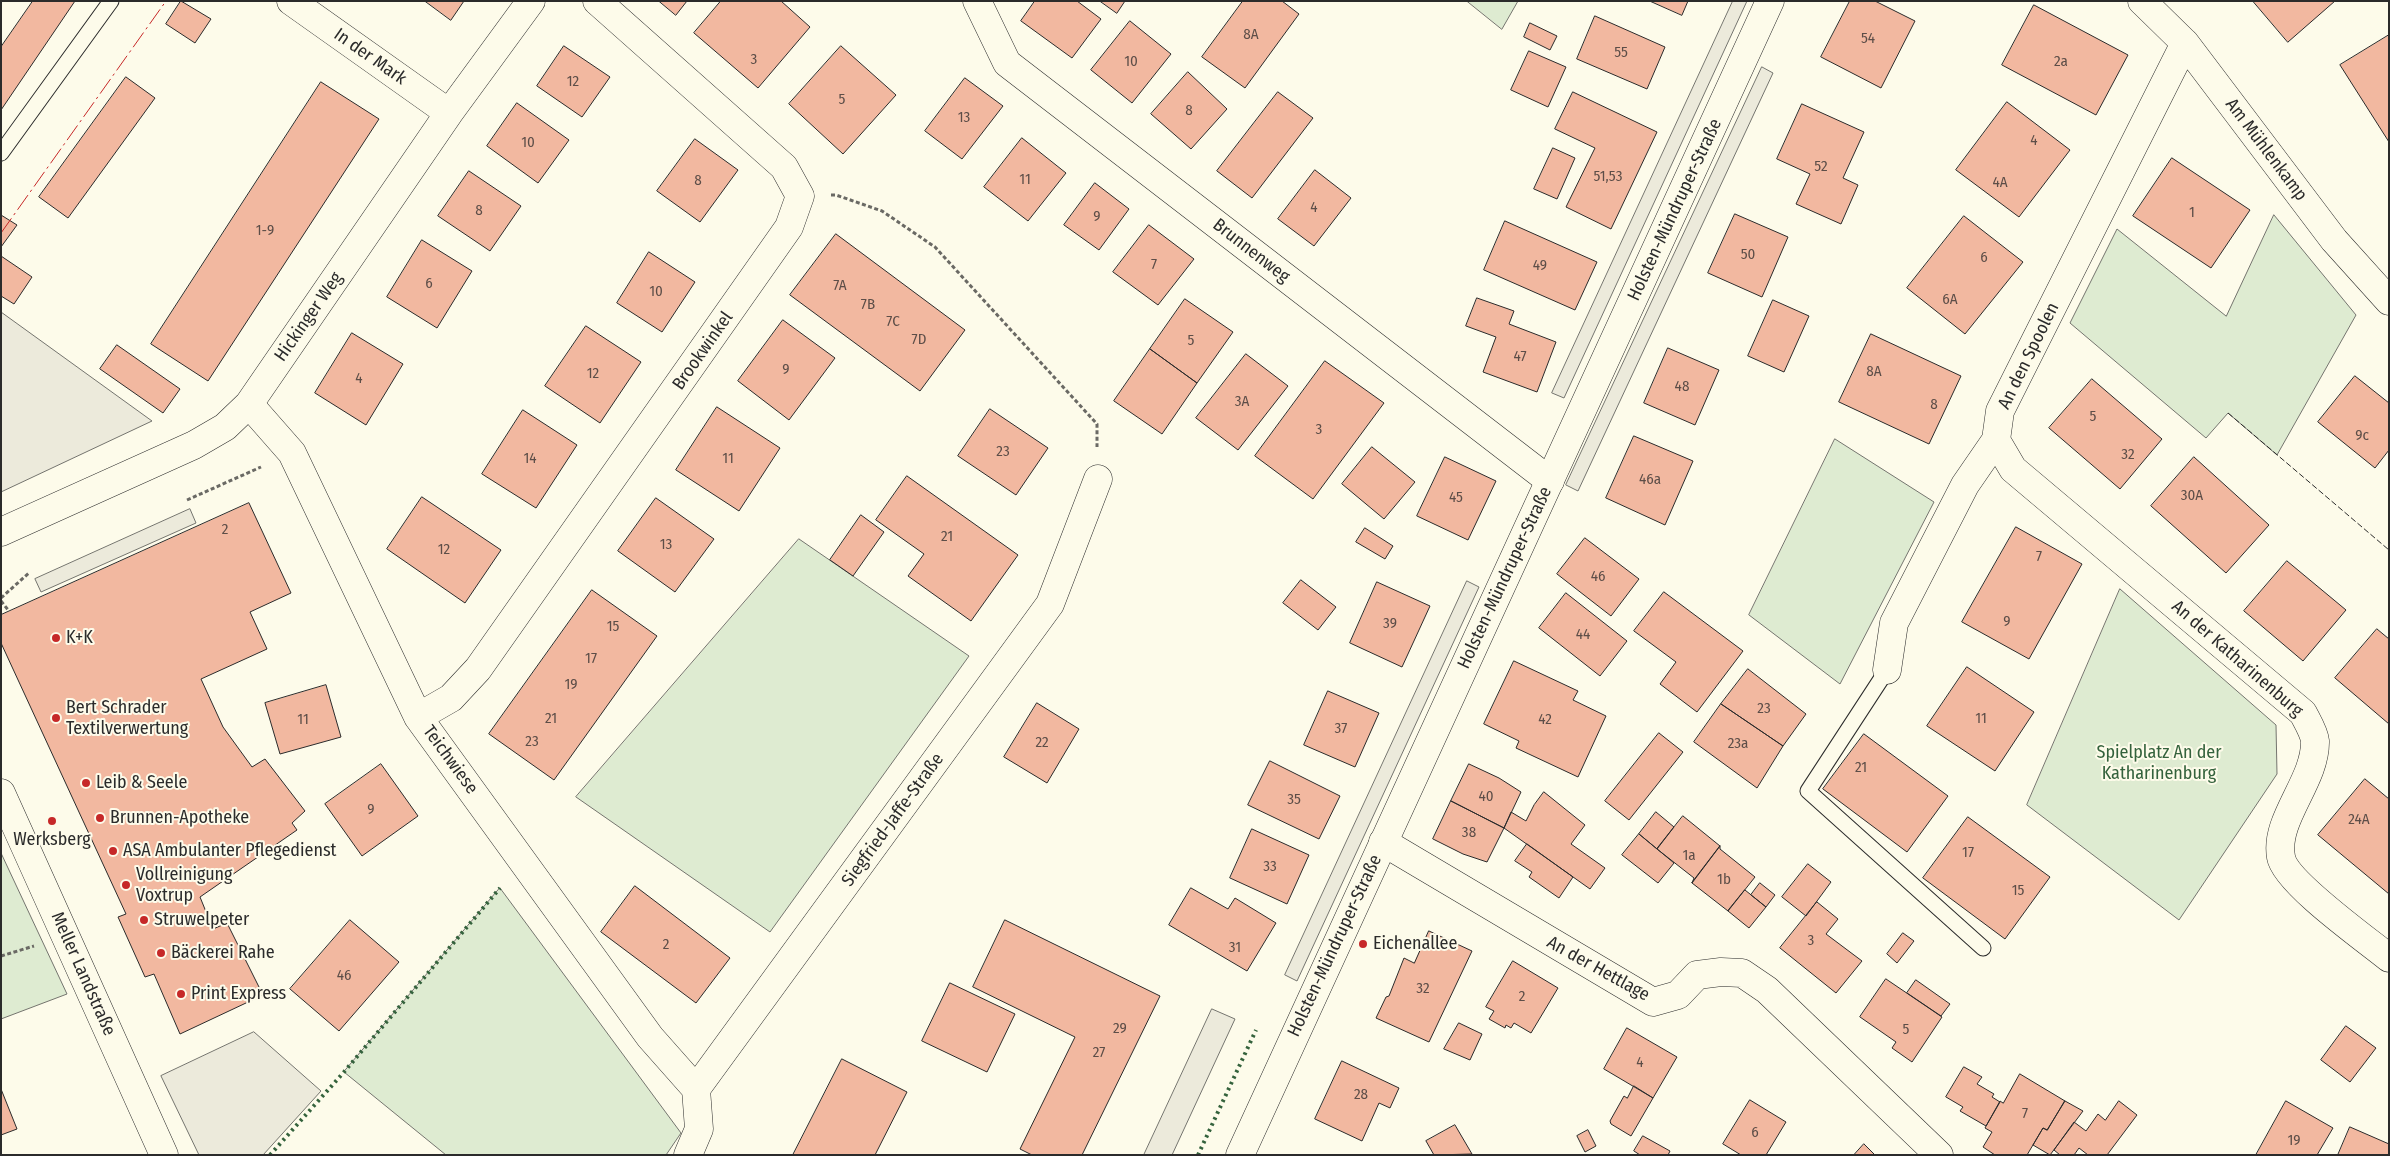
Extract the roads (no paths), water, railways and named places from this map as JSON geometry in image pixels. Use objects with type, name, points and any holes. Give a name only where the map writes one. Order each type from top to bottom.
[{"type":"street","name":"In der Mark","points":[[291,1],[449,113]]},
{"type":"street","name":"Hickinger Weg","points":[[1,532],[194,445],[225,427],[249,404],[449,113],[531,1]]},
{"type":"street","name":"Brookwinkel","points":[[418,717],[451,698],[478,669],[790,227],[800,196],[784,167],[597,1]]},
{"type":"street","name":"Brunnenweg","points":[[977,1],[1007,63],[1550,481]]},
{"type":"street","name":"Holsten-Mündruper-Straße","points":[[1242,1154],[1383,842],[1770,1]]},
{"type":"street","name":"Am Mühlenkamp","points":[[2142,1],[2185,44],[2334,240],[2389,301]]},
{"type":"street","name":"An den Spoolen","points":[[1886,670],[1894,623],[1965,484],[1996,440],[2000,411],[2185,44]]},
{"type":"street","name":"Teichwiese","points":[[249,404],[292,453],[418,717],[650,1037],[696,1089]]},
{"type":"street","name":"An der Katharinenburg","points":[[1996,440],[2013,469],[2303,713],[2315,739],[2311,769],[2283,828],[2281,858],[2299,886],[2387,953]]},
{"type":"street","name":"Siegfried-Jaffe-Straße","points":[[696,1089],[1050,604],[1098,479]]},
{"type":"street","name":"Meller Landstraße","points":[[1,793],[164,1155]]},
{"type":"street","name":"An der Hettlage","points":[[1383,842],[1652,1002],[1678,995],[1697,976],[1720,972],[1742,973],[1767,990],[1939,1155]]},
{"type":"street","points":[[688,1155],[699,1130],[696,1089]]},
{"type":"lane","points":[[1,153],[111,1]]},
{"type":"lane","points":[[1886,670],[1808,791],[1983,948]]},
{"type":"place","name":"K+K","points":[[56,638]]},
{"type":"place","name":"Bert Schrader Textilverwertung","points":[[56,718]]},
{"type":"place","name":"Leib & Seele","points":[[86,783]]},
{"type":"place","name":"Brunnen-Apotheke","points":[[100,818]]},
{"type":"place","name":"Werksberg","points":[[52,821]]},
{"type":"place","name":"ASA Ambulanter Pflegedienst","points":[[113,851]]},
{"type":"place","name":"Vollreinigung Voxtrup","points":[[126,885]]},
{"type":"place","name":"Struwelpeter","points":[[144,920]]},
{"type":"place","name":"Eichenallee","points":[[1363,944]]},
{"type":"place","name":"Bäckerei Rahe","points":[[161,953]]},
{"type":"place","name":"Print Express","points":[[181,994]]},
{"type":"park label","name":"Spielplatz An der Katharinenburg","points":[[2159,763]]}]
